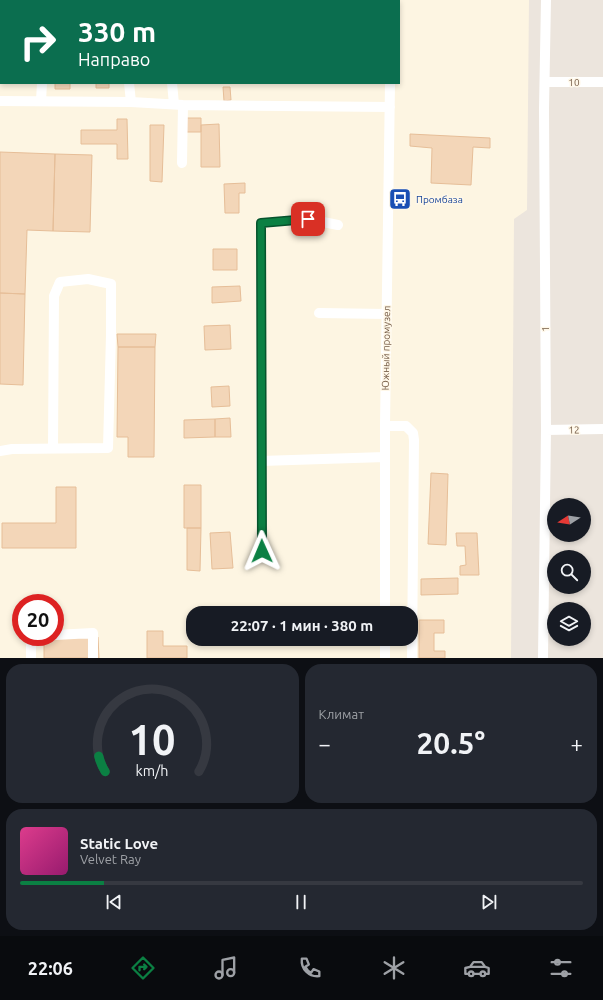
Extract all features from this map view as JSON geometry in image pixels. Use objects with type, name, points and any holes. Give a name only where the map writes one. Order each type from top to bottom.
[{"type":"street","name":"1","points":[[543,658],[546,430],[546,0]]},
{"type":"street","name":"10","points":[[545,82],[603,82]]},
{"type":"street","points":[[41,101],[42,84]]},
{"type":"street","points":[[129,84],[131,102]]},
{"type":"street","points":[[172,84],[179,105],[182,163]]},
{"type":"street","name":"Южный промузел","points":[[385,606],[385,426],[390,84]]},
{"type":"street","points":[[0,101],[131,102],[179,105],[390,107]]},
{"type":"street","points":[[262,551],[261,223],[308,219],[338,225]]},
{"type":"street","points":[[0,451],[12,449],[108,448],[111,284],[88,279],[60,282],[54,296],[53,448]]},
{"type":"street","points":[[319,312],[387,314]]},
{"type":"street","points":[[385,426],[406,426],[413,433],[414,440],[412,658]]},
{"type":"street","name":"12","points":[[546,430],[603,429]]},
{"type":"street","points":[[261,461],[385,456]]},
{"type":"street","points":[[64,635],[92,633],[93,658]]},
{"type":"street","points":[[31,646],[31,658]]},
{"type":"street","points":[[385,646],[385,658]]},
{"type":"shaded area","points":[[529,0],[603,0],[603,658],[511,658],[514,219],[527,210]]},
{"type":"building","points":[[55,84],[70,84],[70,89],[55,89]]},
{"type":"building","points":[[96,84],[109,84],[109,88],[96,88]]},
{"type":"building","points":[[223,87],[230,87],[231,100],[224,101]]},
{"type":"building","points":[[185,118],[201,118],[201,132],[185,132]]},
{"type":"building","points":[[117,119],[127,119],[128,159],[117,159],[117,144],[81,144],[81,130],[117,130]]},
{"type":"building","points":[[219,124],[220,167],[201,167],[201,125]]},
{"type":"building","points":[[150,125],[164,125],[162,182],[150,181]]},
{"type":"building","points":[[410,134],[490,138],[490,148],[473,147],[471,185],[431,183],[432,148],[410,146]]},
{"type":"building","points":[[0,152],[55,154],[53,231],[27,230],[25,294],[0,293]]},
{"type":"building","points":[[55,154],[92,155],[90,232],[53,231]]},
{"type":"building","points":[[245,183],[245,193],[239,193],[239,213],[225,213],[224,184]]},
{"type":"building","points":[[213,249],[237,249],[237,270],[213,270]]},
{"type":"building","points":[[240,286],[241,301],[212,303],[212,287]]},
{"type":"building","points":[[0,293],[25,294],[23,385],[0,384]]},
{"type":"building","points":[[230,325],[231,349],[205,350],[204,326]]},
{"type":"building","points":[[117,334],[156,334],[155,347],[118,347]]},
{"type":"building","points":[[118,347],[155,347],[154,457],[128,457],[128,437],[117,437]]},
{"type":"building","points":[[229,386],[230,406],[212,407],[211,387]]},
{"type":"building","points":[[230,418],[231,437],[215,437],[215,419]]},
{"type":"building","points":[[215,419],[215,437],[184,438],[184,420]]},
{"type":"building","points":[[431,473],[448,474],[446,545],[428,544]]},
{"type":"building","points":[[184,485],[201,485],[201,528],[184,528]]},
{"type":"building","points":[[56,487],[76,487],[76,548],[2,548],[2,523],[56,523]]},
{"type":"building","points":[[187,528],[201,528],[200,571],[187,570]]},
{"type":"building","points":[[230,532],[233,568],[212,569],[210,533]]},
{"type":"building","points":[[456,533],[477,533],[479,575],[460,575],[460,566],[466,565],[465,546],[457,546]]},
{"type":"building","points":[[458,578],[458,594],[421,595],[421,579]]},
{"type":"building","points":[[419,620],[444,620],[444,633],[434,633],[434,651],[445,651],[445,658],[419,658]]},
{"type":"building","points":[[147,631],[163,631],[163,646],[187,646],[187,658],[147,658]]},
{"type":"building","points":[[64,637],[98,637],[99,658],[44,658],[44,646],[64,646]]},
{"type":"place","name":"Промбаза","points":[[400,199]]},
{"type":"route","points":[[262,551],[261,223],[308,219]]}]
